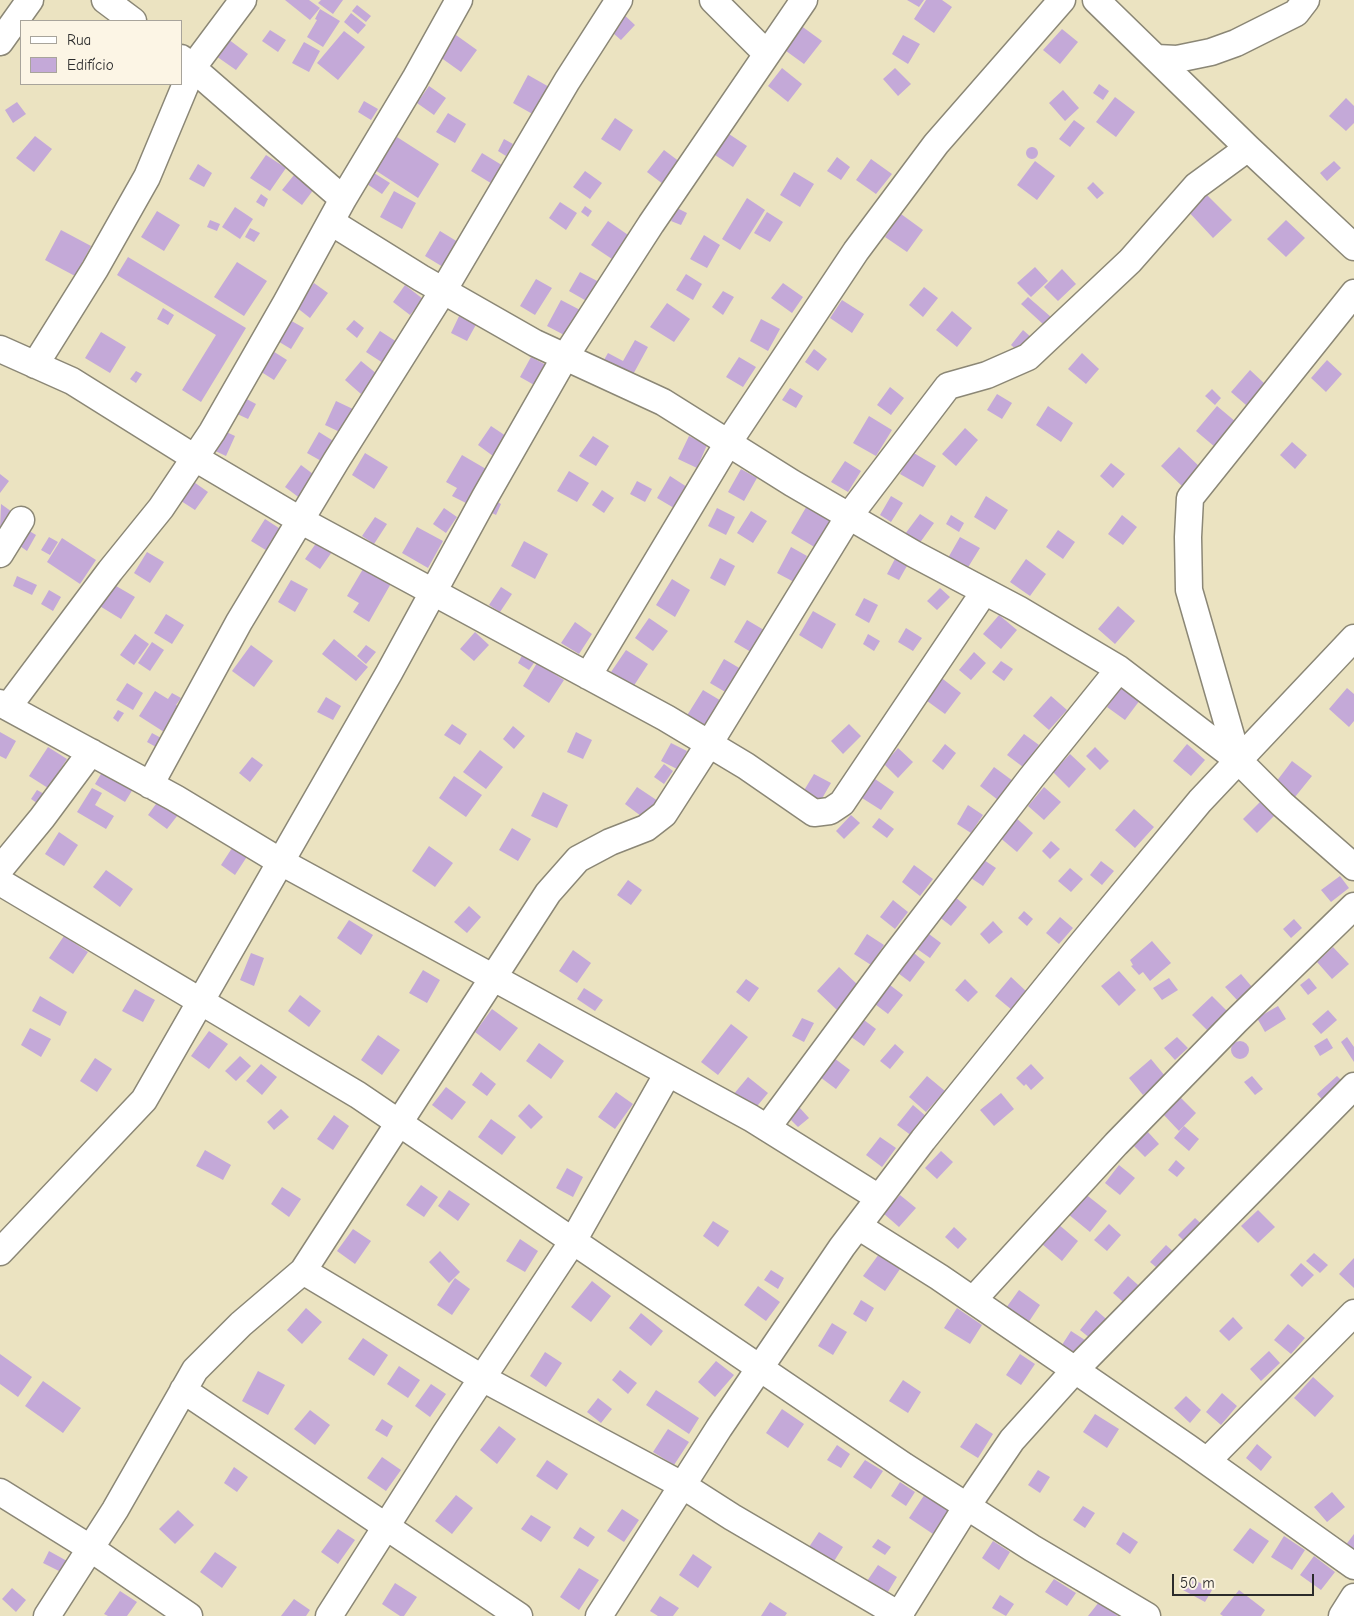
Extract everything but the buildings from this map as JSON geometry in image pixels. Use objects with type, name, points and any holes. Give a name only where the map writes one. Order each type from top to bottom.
[{"type":"street","points":[[0,42],[30,0]]},
{"type":"street","points":[[105,0],[132,20]]},
{"type":"street","points":[[182,77],[187,63],[242,0]]},
{"type":"street","points":[[459,0],[343,199],[227,407],[195,458],[161,508],[4,705],[150,785],[281,862],[494,976],[767,1128],[879,1198]]},
{"type":"street","points":[[150,785],[239,622],[300,520],[443,291],[567,80],[619,0]]},
{"type":"street","points":[[713,0],[767,54]]},
{"type":"street","points":[[0,1252],[144,1100],[281,862],[565,357],[651,224],[804,0]]},
{"type":"street","points":[[588,676],[728,443],[856,251],[936,144],[1062,0]]},
{"type":"street","points":[[1096,0],[1248,148],[1354,247]]},
{"type":"street","points":[[1156,58],[1177,60],[1211,52],[1236,43],[1296,12],[1306,0]]},
{"type":"street","points":[[187,63],[343,199]]},
{"type":"street","points":[[35,365],[94,269],[147,177],[179,85]]},
{"type":"street","points":[[47,1616],[115,1510],[195,1370],[241,1324],[303,1272],[548,893],[578,859],[610,842],[646,828],[664,814],[849,516],[948,386],[987,375],[1028,358],[1130,261],[1196,186],[1248,148]]},
{"type":"street","points":[[330,222],[443,291],[535,343],[663,402],[792,483],[1119,669],[1238,760],[1282,804],[1354,867]]},
{"type":"street","points":[[1238,760],[1189,590],[1188,537],[1190,498],[1354,293]]},
{"type":"street","points":[[3,357],[35,365],[72,381],[195,458],[300,520],[666,718],[746,766],[814,813],[830,811],[842,803],[984,592]]},
{"type":"street","points":[[0,554],[21,520]]},
{"type":"street","points":[[599,1616],[682,1485],[760,1368],[858,1226],[923,1140],[1079,946],[1200,800],[1354,638]]},
{"type":"street","points":[[767,1128],[911,934],[1031,778],[1119,669]]},
{"type":"street","points":[[0,870],[42,818],[91,752]]},
{"type":"street","points":[[0,882],[358,1095],[904,1466],[1032,1548],[1147,1616]]},
{"type":"street","points":[[973,1300],[1116,1144],[1236,1021],[1354,906]]},
{"type":"street","points":[[328,1616],[573,1241],[668,1073]]},
{"type":"street","points":[[303,1272],[482,1378],[682,1485],[740,1522],[900,1615],[967,1506],[1012,1440],[1075,1370],[1354,1086]]},
{"type":"street","points":[[858,1226],[973,1300],[1207,1461],[1354,1566]]},
{"type":"street","points":[[1207,1461],[1354,1313]]},
{"type":"street","points":[[183,1390],[519,1616]]},
{"type":"street","points":[[0,1492],[90,1548],[189,1616]]},
{"type":"street","points":[[1342,1616],[1354,1597]]}]
